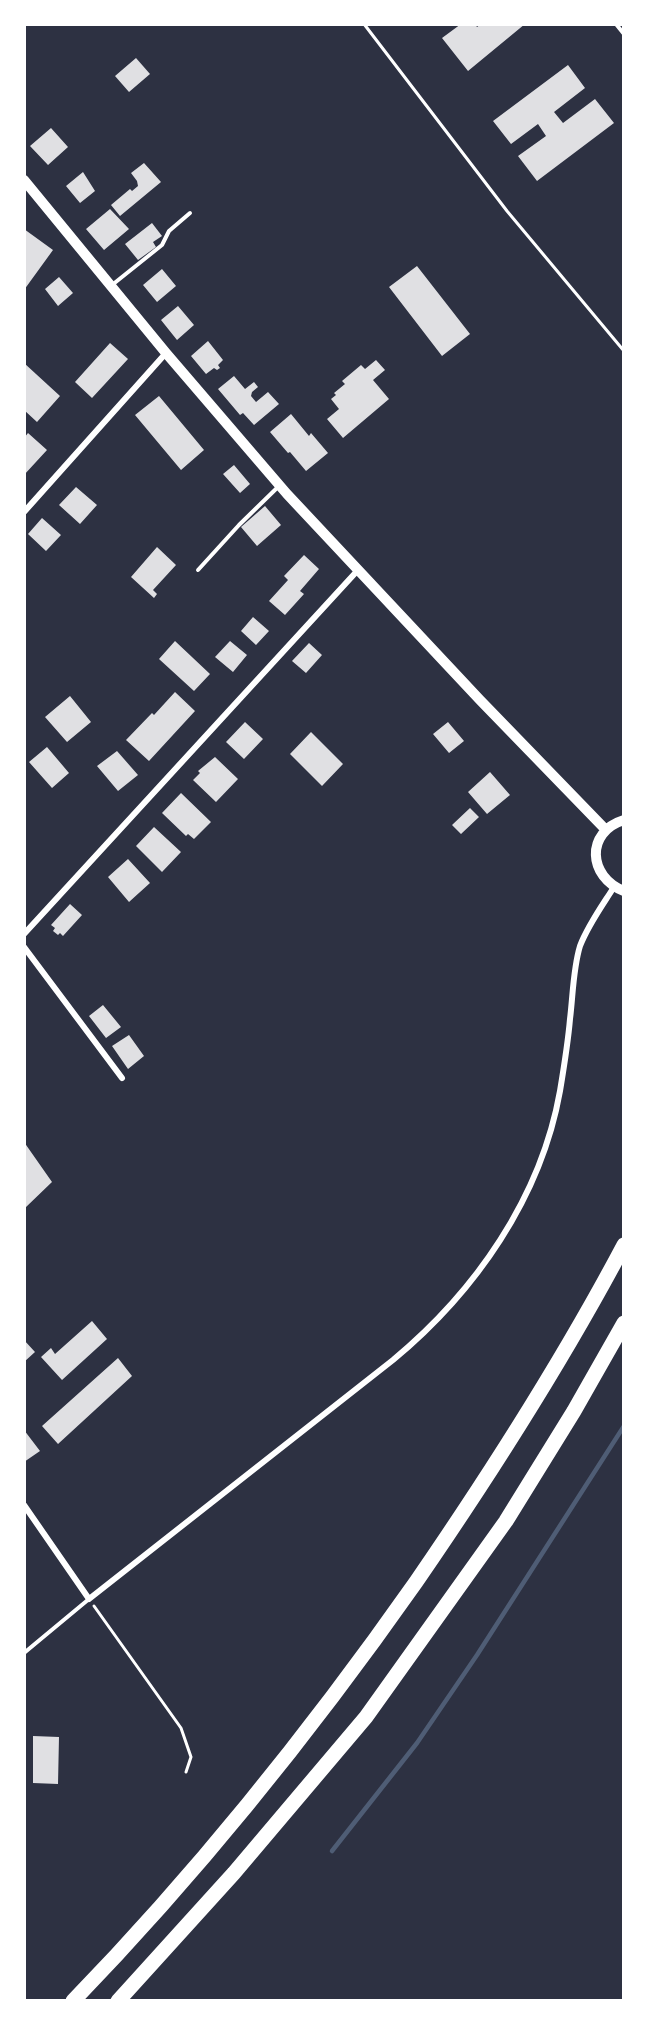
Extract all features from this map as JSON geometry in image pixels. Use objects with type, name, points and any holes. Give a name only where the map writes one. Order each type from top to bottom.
[{"type":"highway","points":[[73,2001],[128,1944],[276,1772],[343,1684],[474,1499],[540,1394],[624,1245]]},
{"type":"highway","points":[[118,2001],[234,1873],[366,1717],[506,1521],[574,1411],[624,1323]]},
{"type":"street","points":[[24,180],[166,353],[280,486],[480,700],[606,830]]},
{"type":"street","points":[[24,512],[166,353]]},
{"type":"street","points":[[24,934],[358,570]]},
{"type":"street","points":[[24,1505],[89,1599],[393,1360],[434,1324],[480,1270],[509,1225],[543,1152],[559,1093],[580,947],[588,929],[619,889],[605,880],[599,870],[596,849],[606,830],[624,820]]},
{"type":"street","points":[[24,947],[122,1078]]},
{"type":"lane","points":[[616,24],[624,34]]},
{"type":"lane","points":[[111,286],[162,245],[169,231],[190,213]]},
{"type":"lane","points":[[198,570],[239,525],[280,486]]},
{"type":"lane","points":[[24,1653],[89,1599]]},
{"type":"path","points":[[364,24],[507,211],[624,349]]},
{"type":"path","points":[[89,1599],[181,1728],[191,1757],[186,1772]]},
{"type":"building","points":[[461,24],[475,24],[477,27],[481,24],[525,24],[468,71],[442,38]]},
{"type":"building","points":[[136,58],[150,74],[129,92],[115,76]]},
{"type":"building","points":[[568,65],[585,88],[554,112],[563,123],[595,99],[614,123],[537,181],[518,156],[546,136],[538,124],[511,144],[493,121]]},
{"type":"building","points":[[51,128],[68,147],[48,165],[30,146]]},
{"type":"building","points":[[144,163],[161,182],[120,216],[111,205],[130,189],[132,191],[138,186],[131,173]]},
{"type":"building","points":[[83,172],[95,191],[80,203],[66,186]]},
{"type":"building","points":[[110,209],[129,229],[104,250],[86,229]]},
{"type":"building","points":[[152,223],[162,236],[153,242],[156,247],[138,260],[125,244]]},
{"type":"building","points":[[24,229],[53,250],[24,290]]},
{"type":"building","points":[[417,266],[470,334],[442,356],[389,287]]},
{"type":"building","points":[[162,269],[176,286],[157,302],[143,285]]},
{"type":"building","points":[[59,277],[73,293],[58,306],[45,289]]},
{"type":"building","points":[[178,306],[194,325],[177,340],[161,320]]},
{"type":"building","points":[[208,341],[223,360],[218,365],[220,368],[217,370],[214,368],[206,374],[191,356]]},
{"type":"building","points":[[110,343],[128,359],[92,398],[75,382]]},
{"type":"building","points":[[376,360],[385,370],[373,380],[389,399],[343,438],[327,419],[339,409],[331,399],[336,395],[334,393],[345,384],[342,381],[361,365],[365,369]]},
{"type":"building","points":[[24,363],[60,396],[37,422],[24,410]]},
{"type":"building","points":[[234,376],[245,389],[254,382],[258,387],[251,396],[256,402],[268,392],[279,404],[254,425],[243,413],[240,415],[218,389]]},
{"type":"building","points":[[159,396],[204,450],[181,470],[135,415]]},
{"type":"building","points":[[291,414],[309,436],[311,433],[328,453],[306,471],[270,432]]},
{"type":"building","points":[[28,433],[47,450],[24,475],[24,438]]},
{"type":"building","points":[[234,465],[250,484],[240,493],[223,474]]},
{"type":"building","points":[[76,487],[97,505],[80,524],[59,505]]},
{"type":"building","points":[[265,506],[281,525],[257,546],[241,527]]},
{"type":"building","points":[[42,518],[61,535],[46,551],[28,534]]},
{"type":"building","points":[[157,547],[176,565],[153,590],[157,594],[154,598],[131,577]]},
{"type":"building","points":[[304,555],[319,569],[300,591],[304,594],[285,615],[269,601],[288,580],[284,576]]},
{"type":"building","points":[[253,617],[269,631],[256,645],[241,631]]},
{"type":"building","points":[[175,641],[210,674],[194,691],[159,659]]},
{"type":"building","points":[[230,641],[247,655],[233,672],[215,657]]},
{"type":"building","points":[[309,643],[322,655],[306,673],[292,661]]},
{"type":"building","points":[[175,692],[195,711],[149,761],[126,740]]},
{"type":"building","points":[[70,696],[91,722],[67,742],[45,717]]},
{"type":"building","points":[[245,722],[263,739],[244,759],[226,742]]},
{"type":"building","points":[[448,722],[464,741],[449,753],[433,734]]},
{"type":"building","points":[[311,732],[343,764],[322,786],[290,754]]},
{"type":"building","points":[[47,747],[69,773],[52,788],[29,762]]},
{"type":"building","points":[[117,751],[138,775],[118,791],[97,766]]},
{"type":"building","points":[[215,757],[238,779],[216,802],[193,780],[200,773],[198,771]]},
{"type":"building","points":[[490,772],[510,795],[487,814],[468,792]]},
{"type":"building","points":[[181,793],[211,822],[194,839],[188,834],[186,836],[162,813]]},
{"type":"building","points":[[470,808],[479,817],[461,834],[452,825]]},
{"type":"building","points":[[154,827],[181,852],[162,872],[136,846]]},
{"type":"building","points":[[128,859],[150,883],[129,902],[108,877]]},
{"type":"building","points":[[70,904],[82,915],[63,936],[60,933],[58,935],[53,931],[55,928],[51,925]]},
{"type":"building","points":[[103,1005],[121,1027],[106,1038],[89,1016]]},
{"type":"building","points":[[129,1035],[144,1056],[128,1069],[112,1046]]},
{"type":"building","points":[[24,1142],[52,1182],[25,1208],[24,1206]]},
{"type":"building","points":[[92,1321],[107,1339],[62,1380],[41,1357],[51,1348],[55,1354]]},
{"type":"building","points":[[24,1340],[35,1352],[24,1362]]},
{"type":"building","points":[[118,1358],[132,1376],[58,1444],[42,1426]]},
{"type":"building","points":[[24,1430],[40,1451],[24,1462]]},
{"type":"building","points":[[33,1736],[59,1737],[58,1784],[33,1783]]},
{"type":"waterway","points":[[332,1851],[417,1743],[477,1655],[624,1426]]}]
